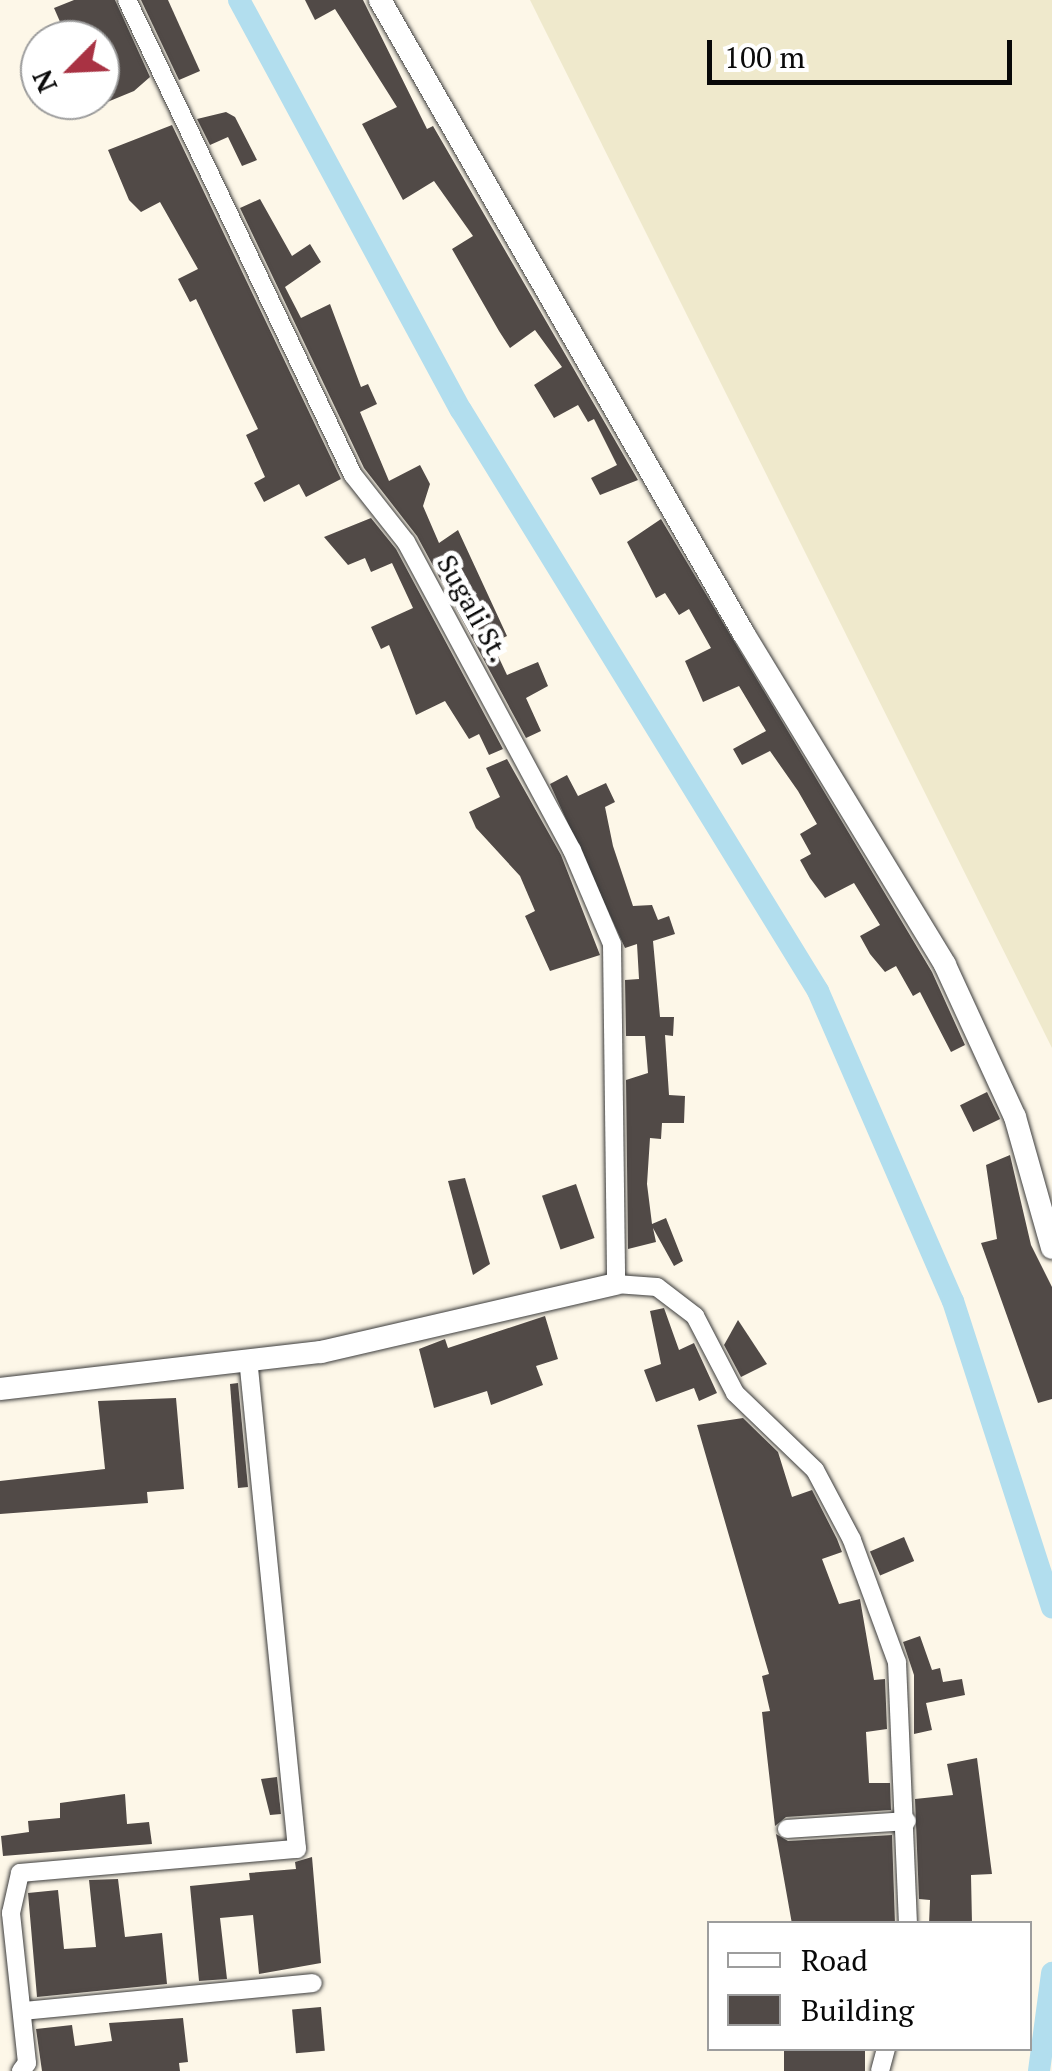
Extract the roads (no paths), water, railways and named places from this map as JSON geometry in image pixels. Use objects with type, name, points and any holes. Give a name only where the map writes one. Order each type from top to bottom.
[{"type":"street","name":"Sugali St.","points":[[127,0],[353,475],[406,542],[572,850],[612,944],[616,1284]]},
{"type":"street","points":[[380,0],[744,634],[946,964],[1015,1117],[1052,1248]]},
{"type":"street","points":[[0,1388],[248,1361],[616,1284],[657,1287],[684,1306],[735,1393],[815,1470],[852,1540],[897,1662],[907,1821],[908,1921]]},
{"type":"street","points":[[20,2071],[27,2063],[23,2011],[6,1914],[17,1877],[32,1868],[297,1849],[248,1361]]},
{"type":"street","points":[[787,1829],[907,1821]]},
{"type":"street","points":[[23,2011],[313,1983]]},
{"type":"waterway","points":[[239,0],[461,410],[818,991],[953,1301],[1052,1607]]},
{"type":"waterway","points":[[1039,2071],[1052,1973]]}]
